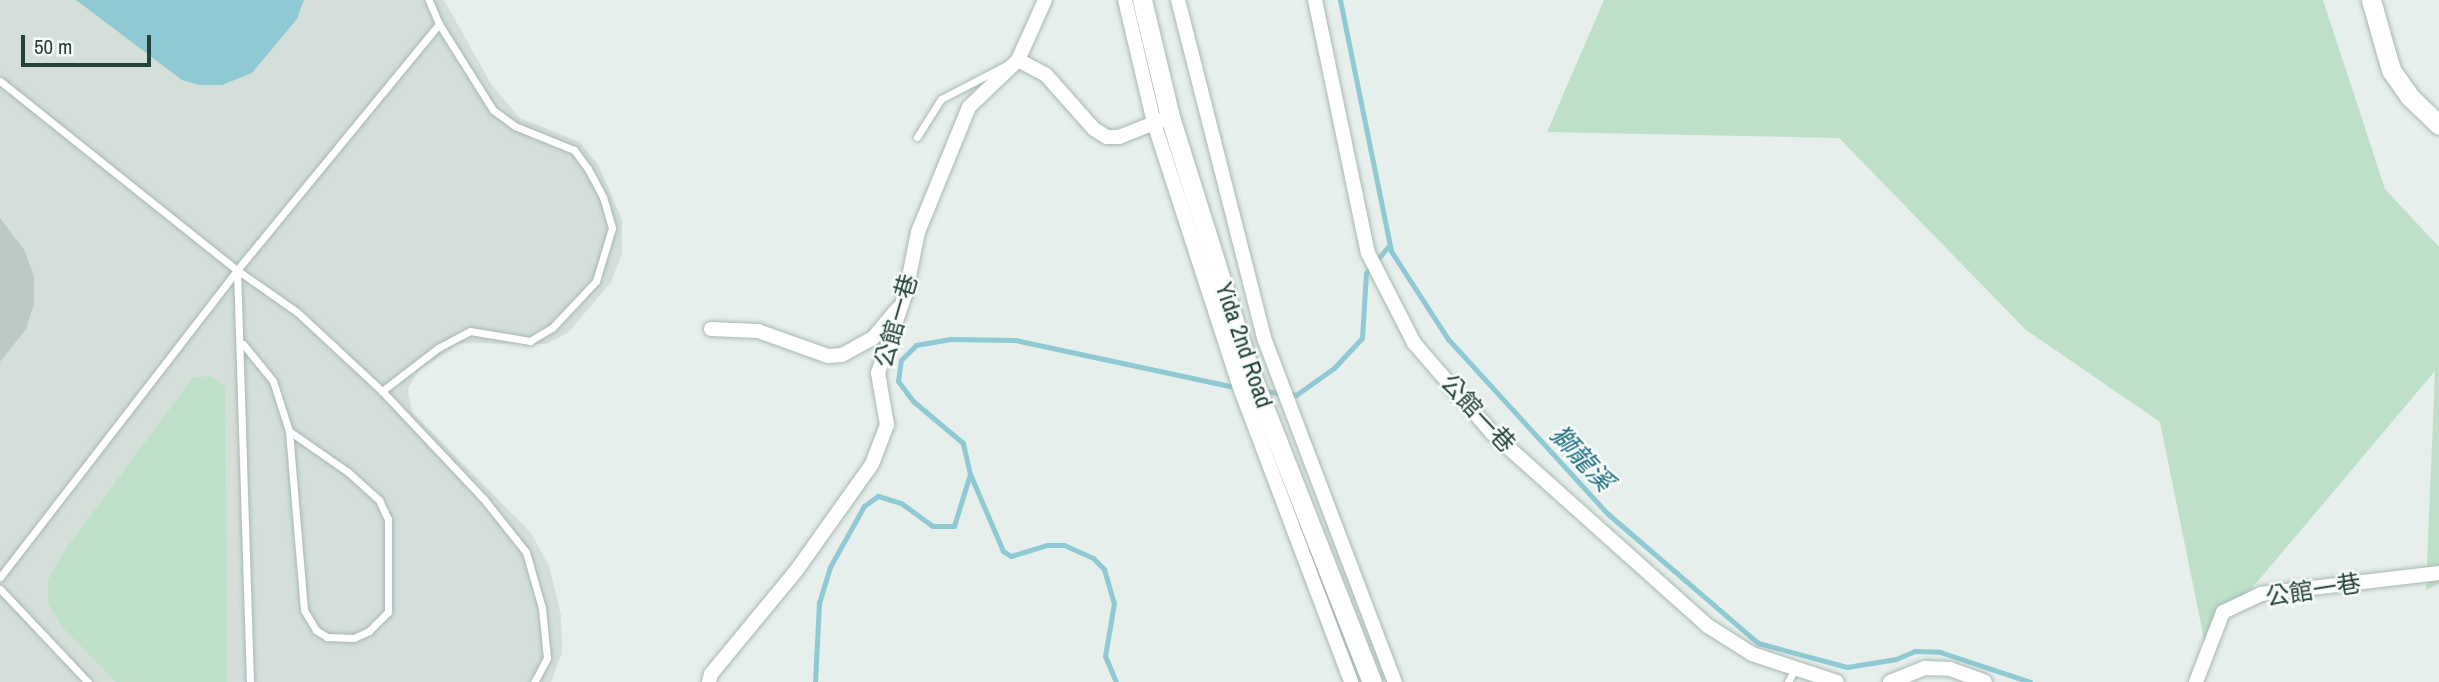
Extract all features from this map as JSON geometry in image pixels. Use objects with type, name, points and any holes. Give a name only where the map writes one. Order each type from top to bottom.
[{"type":"street","name":"公館一巷","points":[[709,682],[719,663],[796,571],[872,464],[887,425],[878,373],[906,292],[918,232],[960,122],[985,87],[1018,60],[1045,0]]},
{"type":"street","name":"Yida 2nd Road","points":[[1125,0],[1239,385],[1351,682]]},
{"type":"street","name":"Yida 2nd Road","points":[[1142,0],[1162,120],[1248,366],[1372,682]]},
{"type":"street","name":"Yida 2nd Road","points":[[1178,0],[1264,338],[1395,682]]},
{"type":"street","name":"公館一巷","points":[[1315,0],[1368,253],[1414,343],[1492,433],[1708,626],[1752,654],[1837,682]]},
{"type":"street","points":[[2371,0],[2391,70],[2410,97],[2439,125]]},
{"type":"street","points":[[1018,60],[1046,75],[1094,129],[1107,137],[1119,137],[1162,120]]},
{"type":"street","points":[[711,329],[758,331],[828,356],[842,355],[873,338],[906,292]]},
{"type":"street","name":"公館一巷","points":[[2196,682],[2223,612],[2261,594],[2439,573]]},
{"type":"street","points":[[1890,682],[1925,668],[1950,669],[1985,682]]},
{"type":"lane","points":[[382,391],[438,348],[470,331],[530,341],[552,328],[596,281],[612,228],[603,197],[574,150],[515,126],[493,110],[439,24],[429,0]]},
{"type":"lane","points":[[0,578],[237,270],[439,24]]},
{"type":"lane","points":[[917,137],[941,99],[1018,60]]},
{"type":"lane","points":[[0,80],[237,270],[297,312],[382,391],[483,498],[526,552],[542,608],[547,658],[534,682]]},
{"type":"lane","points":[[237,270],[242,344],[250,682]]},
{"type":"lane","points":[[242,344],[273,381],[289,431],[304,610],[316,631],[327,637],[354,638],[369,631],[388,612],[388,519],[379,500],[289,431]]},
{"type":"lane","points":[[0,589],[88,682]]},
{"type":"lane","points":[[1788,682],[1795,668]]},
{"type":"shaded area","points":[[0,0],[444,0],[491,84],[520,118],[580,142],[599,166],[622,220],[622,254],[611,282],[569,332],[546,344],[460,343],[418,371],[408,389],[412,412],[531,533],[549,566],[561,615],[562,653],[551,682],[0,682]]},
{"type":"green space","points":[[1604,0],[2323,0],[2385,189],[2439,247],[2439,584],[2426,590],[2435,371],[2205,644],[2160,422],[2026,330],[1839,138],[1547,132]]},
{"type":"green space","points":[[209,376],[225,386],[227,682],[116,682],[64,629],[48,604],[48,580],[67,547],[193,378]]},
{"type":"water","points":[[76,0],[304,0],[297,19],[252,73],[222,85],[199,85],[182,80]]},
{"type":"building","points":[[0,218],[25,251],[34,277],[34,304],[26,329],[0,362]]},
{"type":"waterway","name":"獅龍溪","points":[[1340,0],[1391,251],[1448,339],[1608,514],[1758,643],[1847,667],[1896,659],[1915,651],[1940,652],[2030,682]]},
{"type":"waterway","points":[[1263,391],[1296,395],[1334,368],[1362,338],[1366,273],[1389,246]]},
{"type":"waterway","points":[[815,682],[819,603],[830,567],[864,506],[878,496],[901,503],[933,526],[954,526],[970,474],[963,443],[913,401],[898,381],[901,360],[916,345],[950,339],[1015,340],[1239,388]]},
{"type":"waterway","points":[[970,474],[1003,551],[1011,556],[1046,545],[1064,545],[1093,558],[1104,569],[1114,603],[1105,656],[1116,682]]}]
